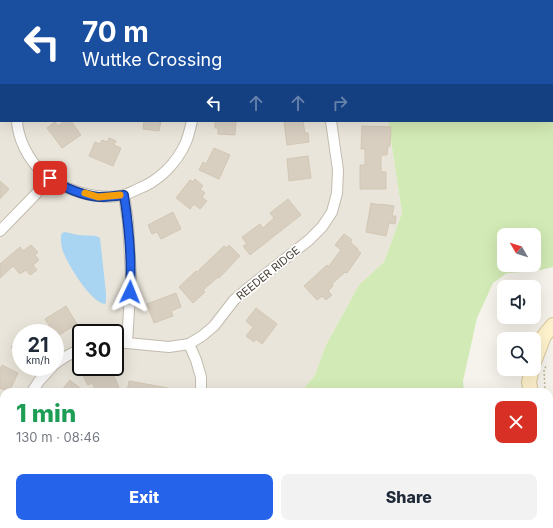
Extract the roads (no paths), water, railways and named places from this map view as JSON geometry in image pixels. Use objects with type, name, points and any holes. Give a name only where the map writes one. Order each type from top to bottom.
[{"type":"street","points":[[16,122],[22,142],[30,157],[42,172],[57,183],[75,191],[98,197],[124,195],[148,185],[168,169],[180,154],[187,140],[192,122]]},
{"type":"street","name":"REEDER RIDGE","points":[[127,343],[169,347],[189,344],[214,326],[234,300],[310,240],[322,227],[332,212],[337,193],[338,170],[331,122]]},
{"type":"street","points":[[0,231],[50,178]]},
{"type":"street","points":[[124,195],[128,222],[131,277],[127,343]]},
{"type":"street","points":[[541,356],[544,336],[553,325]]},
{"type":"street","points":[[189,344],[201,377],[201,388]]},
{"type":"street","points":[[35,388],[44,376]]},
{"type":"street","points":[[530,376],[529,382],[530,388]]},
{"type":"water","points":[[65,232],[78,235],[96,236],[100,238],[106,293],[105,304],[99,302],[93,297],[79,280],[68,262],[61,242],[62,233]]}]
